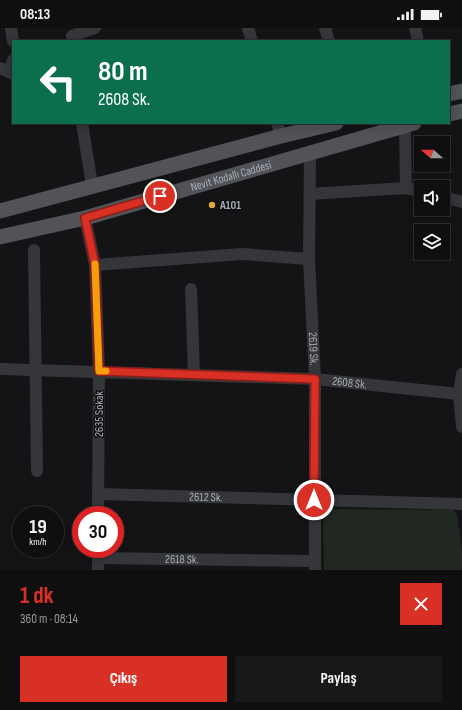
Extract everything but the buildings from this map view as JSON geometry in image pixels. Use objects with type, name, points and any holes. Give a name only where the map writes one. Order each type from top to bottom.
[{"type":"main road","points":[[450,94],[462,91]]},
{"type":"main road","points":[[450,114],[462,111]]},
{"type":"main road","points":[[0,211],[279,129],[326,124]]},
{"type":"main road","name":"Nevit Kodallı Caddesi","points":[[0,237],[85,218],[410,124]]},
{"type":"street","points":[[11,28],[13,40]]},
{"type":"street","points":[[71,35],[95,28]]},
{"type":"street","points":[[248,28],[252,40]]},
{"type":"street","points":[[326,28],[329,40]]},
{"type":"street","points":[[415,28],[418,40]]},
{"type":"street","points":[[7,72],[12,62]]},
{"type":"street","points":[[82,124],[92,185]]},
{"type":"street","points":[[406,188],[410,124]]},
{"type":"street","name":"2619 Sk.","points":[[310,152],[309,259],[315,379],[314,565]]},
{"type":"street","points":[[310,194],[406,188],[414,190]]},
{"type":"street","points":[[450,199],[462,202]]},
{"type":"street","name":"2635 Sokak","points":[[85,218],[95,265],[99,371],[98,506]]},
{"type":"street","points":[[34,250],[38,471]]},
{"type":"street","points":[[95,265],[242,254],[309,259]]},
{"type":"street","points":[[191,289],[194,375]]},
{"type":"street","name":"2608 Sk.","points":[[0,369],[315,379],[459,394]]},
{"type":"street","points":[[462,379],[459,394],[462,426]]},
{"type":"street","name":"2612 Sk.","points":[[98,494],[462,504]]},
{"type":"street","name":"2618 Sk.","points":[[98,559],[314,565]]},
{"type":"shaded area","points":[[323,509],[454,510],[457,515],[462,550],[462,570],[324,570]]},
{"type":"slow traffic","points":[[95,264],[99,371],[106,371]]},
{"type":"place","name":"A101","points":[[212,205]]},
{"type":"route","points":[[160,196],[85,218],[95,265],[99,371],[315,379],[314,500]]}]
